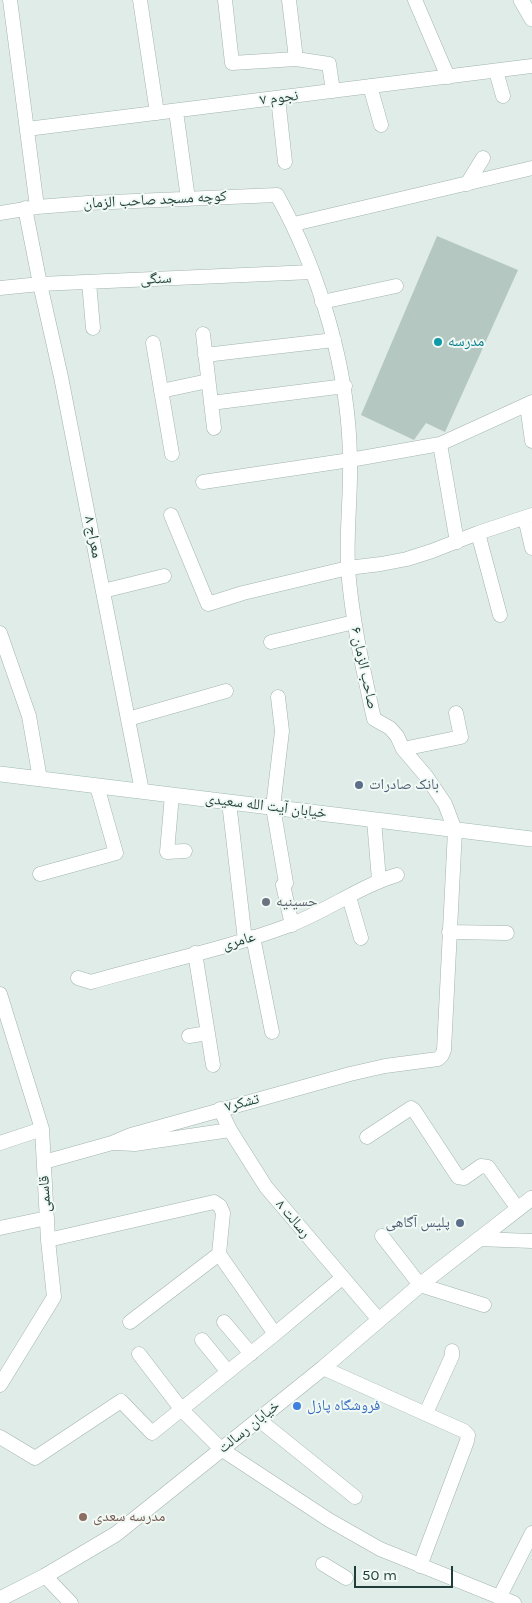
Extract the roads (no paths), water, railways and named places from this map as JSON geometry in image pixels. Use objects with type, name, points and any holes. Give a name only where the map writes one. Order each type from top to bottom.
[{"type":"street","name":"معراج ۸","points":[[10,0],[27,130],[31,208],[40,284],[62,377],[142,791]]},
{"type":"street","points":[[140,0],[157,113]]},
{"type":"street","points":[[225,0],[232,63],[296,59],[329,64],[332,91]]},
{"type":"street","points":[[289,0],[296,59]]},
{"type":"street","points":[[415,0],[448,76]]},
{"type":"street","points":[[521,0],[532,19]]},
{"type":"street","name":"نجوم ۷","points":[[27,130],[532,66]]},
{"type":"street","points":[[496,70],[503,96]]},
{"type":"street","points":[[370,86],[382,125]]},
{"type":"street","points":[[278,98],[285,162]]},
{"type":"street","points":[[176,111],[188,199]]},
{"type":"street","points":[[467,184],[483,158]]},
{"type":"street","points":[[294,224],[532,168]]},
{"type":"street","name":"کوچه مسجد صاحب الزمان","points":[[0,213],[31,208],[277,195],[294,224]]},
{"type":"street","name":"صاحب الزمان ۶","points":[[294,224],[334,340],[345,386],[350,460],[348,568],[354,622],[374,719],[390,728],[397,736],[403,750],[426,776],[446,804],[455,830]]},
{"type":"street","name":"سنگی","points":[[0,288],[40,284],[312,272]]},
{"type":"street","points":[[89,282],[94,328]]},
{"type":"street","points":[[322,302],[396,286]]},
{"type":"street","points":[[203,334],[214,428]]},
{"type":"street","points":[[205,355],[334,340]]},
{"type":"street","points":[[153,343],[172,454]]},
{"type":"street","points":[[161,391],[208,381]]},
{"type":"street","points":[[211,403],[345,386]]},
{"type":"street","points":[[203,482],[350,460],[440,444],[529,404],[532,441]]},
{"type":"street","points":[[440,444],[457,542]]},
{"type":"street","points":[[172,515],[208,604],[243,593],[348,568],[407,559],[528,516],[532,548]]},
{"type":"street","points":[[478,533],[500,615]]},
{"type":"street","points":[[103,590],[164,576]]},
{"type":"street","points":[[271,642],[354,622]]},
{"type":"street","points":[[0,633],[29,716],[40,779]]},
{"type":"street","points":[[128,719],[226,691]]},
{"type":"street","points":[[278,697],[282,731],[274,807],[286,883],[283,885],[292,924]]},
{"type":"street","points":[[403,750],[461,737],[456,713]]},
{"type":"street","name":"خیابان آیت الله سعیدی","points":[[0,774],[532,839]]},
{"type":"street","points":[[40,874],[116,853],[97,786]]},
{"type":"street","points":[[172,795],[167,852],[186,851]]},
{"type":"street","points":[[229,802],[249,939],[272,1032]]},
{"type":"street","points":[[374,820],[379,880]]},
{"type":"street","points":[[455,830],[449,932],[507,933]]},
{"type":"street","name":"عامری","points":[[85,980],[249,939],[292,924],[349,897],[379,880],[397,874]]},
{"type":"street","points":[[349,897],[361,938]]},
{"type":"street","name":"تشکر۷","points":[[44,1162],[112,1142],[131,1134],[350,1074],[385,1066],[438,1059],[444,1050],[449,932]]},
{"type":"street","points":[[195,953],[213,1065]]},
{"type":"street","name":"قاسمی","points":[[0,994],[42,1129],[48,1240],[54,1297],[0,1385]]},
{"type":"street","points":[[189,1036],[208,1034]]},
{"type":"street","points":[[367,1137],[411,1108],[458,1177],[464,1178],[481,1166],[488,1168],[518,1209]]},
{"type":"street","name":"رسالت ۸","points":[[220,1109],[230,1130],[266,1187],[378,1320]]},
{"type":"street","points":[[0,1144],[42,1129]]},
{"type":"street","points":[[112,1142],[135,1144],[230,1130]]},
{"type":"street","name":"خیابان رسالت","points":[[0,1599],[45,1576],[116,1534],[324,1368],[420,1285],[532,1198]]},
{"type":"street","points":[[48,1240],[214,1202],[220,1206],[223,1213],[220,1254],[275,1334]]},
{"type":"street","points":[[0,1228],[47,1218]]},
{"type":"street","points":[[382,1236],[420,1285],[484,1305]]},
{"type":"street","points":[[478,1239],[532,1241]]},
{"type":"street","points":[[130,1322],[220,1254]]},
{"type":"street","points":[[0,1437],[35,1458],[121,1401],[152,1433],[342,1278]]},
{"type":"street","points":[[224,1322],[251,1354]]},
{"type":"street","points":[[202,1340],[228,1372]]},
{"type":"street","points":[[426,1413],[452,1356],[452,1351]]},
{"type":"street","points":[[139,1354],[182,1410],[221,1449],[346,1530],[380,1549],[514,1603]]},
{"type":"street","points":[[324,1368],[426,1413],[464,1431],[468,1435],[468,1442],[420,1566]]},
{"type":"street","points":[[258,1419],[355,1497]]},
{"type":"street","points":[[499,1598],[532,1533]]},
{"type":"street","points":[[323,1564],[346,1578]]},
{"type":"street","points":[[45,1576],[71,1603]]},
{"type":"place","name":"مدرسه","points":[[438,342]]},
{"type":"place","name":"بانک صادرات","points":[[359,785]]},
{"type":"place","name":"حسینیه","points":[[266,902]]},
{"type":"place","name":"پلیس آگاهی","points":[[460,1223]]},
{"type":"place","name":"فروشگاه پازل","points":[[297,1406]]},
{"type":"place","name":"مدرسه سعدی","points":[[83,1517]]}]
